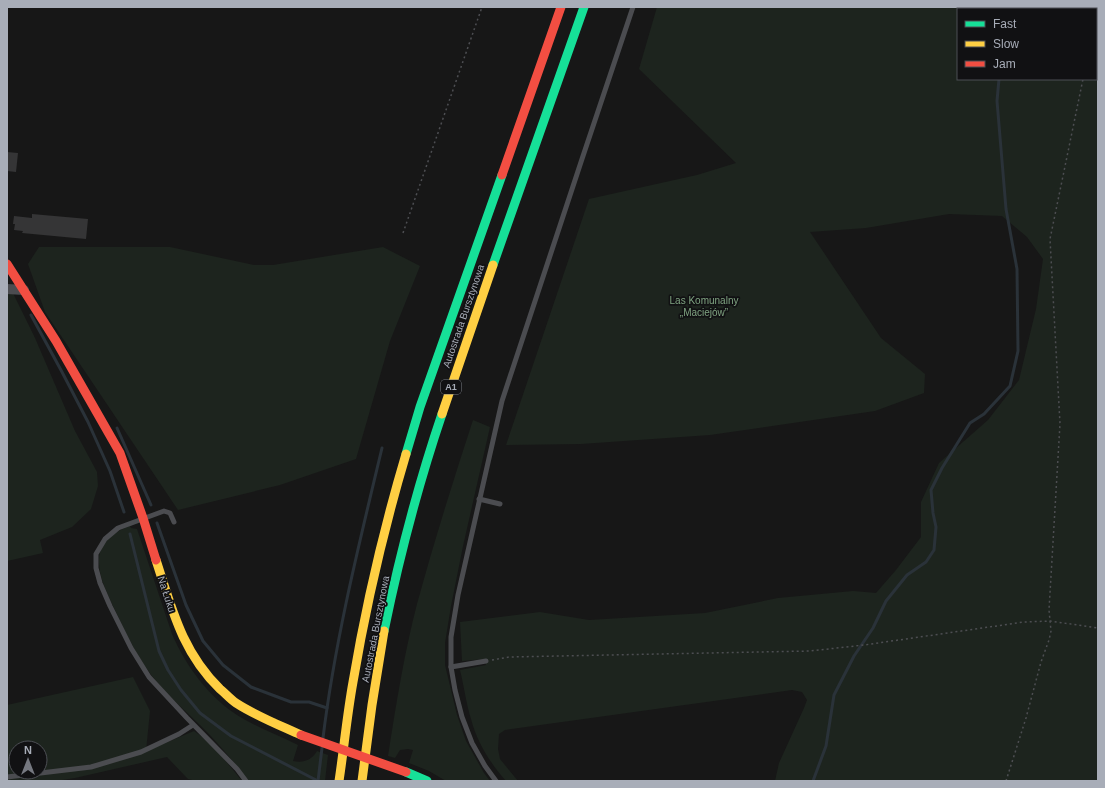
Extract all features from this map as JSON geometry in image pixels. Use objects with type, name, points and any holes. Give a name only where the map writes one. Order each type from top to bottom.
[{"type":"main road","name":"Autostrada Bursztynowa","points":[[339,781],[352,682],[383,538],[399,478],[420,407],[561,7]]},
{"type":"main road","name":"Autostrada Bursztynowa","points":[[362,781],[375,683],[389,608],[420,483],[463,351],[584,7]]},
{"type":"main road","name":"Na Łuku","points":[[7,264],[63,352],[120,453],[143,518],[174,616],[186,645],[202,670],[224,693],[244,709],[276,725],[406,772],[426,781]]},
{"type":"street","points":[[7,289],[24,290]]},
{"type":"lane","points":[[496,781],[485,766],[472,743],[462,717],[455,690],[451,667],[451,637],[458,595],[502,401],[633,7]]},
{"type":"lane","points":[[479,499],[500,504]]},
{"type":"lane","points":[[174,522],[170,513],[164,511],[118,528],[105,539],[96,554],[96,568],[110,606],[149,677],[246,781]]},
{"type":"lane","points":[[451,667],[486,661]]},
{"type":"lane","points":[[7,777],[91,767],[141,752],[179,734],[194,725]]},
{"type":"path","points":[[403,233],[482,7]]},
{"type":"path","points":[[1006,781],[1051,631],[1049,610],[1060,424],[1050,239],[1083,80]]},
{"type":"path","points":[[486,661],[509,657],[810,650],[858,646],[1024,622],[1050,621],[1098,628]]},
{"type":"green space","name":"Las Komunalny „Maciejów”","points":[[657,7],[1098,7],[1098,781],[775,781],[779,763],[807,700],[802,692],[792,690],[505,730],[499,734],[498,749],[500,759],[518,781],[506,781],[489,760],[480,744],[474,728],[460,670],[486,665],[485,659],[462,661],[460,622],[540,612],[589,620],[705,613],[778,598],[853,591],[876,593],[921,537],[921,502],[939,463],[988,420],[1019,380],[1036,309],[1043,259],[1027,237],[1002,216],[949,214],[866,228],[810,232],[881,338],[925,374],[924,393],[875,411],[710,435],[581,444],[506,445],[589,199],[697,175],[736,163],[639,69]]},
{"type":"green space","points":[[39,247],[170,247],[254,265],[273,265],[383,247],[420,266],[390,341],[356,459],[280,485],[178,510],[45,312],[28,264]]},
{"type":"green space","points":[[7,289],[11,289],[35,338],[75,431],[97,472],[98,486],[91,509],[72,527],[40,540],[43,553],[7,561]]},
{"type":"green space","points":[[473,420],[490,427],[451,606],[445,643],[445,665],[457,715],[466,741],[490,781],[446,781],[429,771],[409,763],[413,750],[400,750],[395,758],[388,756],[397,699],[412,623],[430,558]]},
{"type":"green space","points":[[130,526],[131,528],[137,529],[172,634],[191,669],[217,699],[237,715],[298,745],[293,761],[300,762],[309,759],[317,751],[328,755],[325,781],[249,781],[214,739],[152,676],[137,653],[124,628],[104,587],[100,573],[100,554],[105,543],[114,534]]},
{"type":"green space","points":[[133,677],[150,711],[146,751],[194,731],[213,747],[242,781],[196,781],[188,779],[167,757],[56,781],[7,781],[7,705]]},
{"type":"building","points":[[7,152],[18,153],[16,172],[7,171]]},
{"type":"building","points":[[32,214],[88,219],[86,239],[22,233],[23,231],[14,230],[14,216],[32,218]]},
{"type":"waterway","points":[[813,781],[826,746],[834,695],[854,656],[873,628],[886,601],[907,575],[926,562],[934,550],[936,527],[931,490],[942,468],[970,423],[984,414],[1010,386],[1018,351],[1017,269],[1006,209],[997,101],[999,80]]},
{"type":"waterway","points":[[31,315],[88,422],[110,471],[124,512]]},
{"type":"waterway","points":[[117,428],[151,505]]},
{"type":"waterway","points":[[323,738],[341,628],[356,556],[382,448]]},
{"type":"waterway","points":[[157,523],[186,605],[203,641],[223,665],[251,687],[291,702],[309,702],[327,708]]},
{"type":"waterway","points":[[130,534],[159,651],[168,670],[181,690],[200,713],[231,736],[318,781]]},
{"type":"waterway","points":[[318,781],[322,748]]},
{"type":"traffic: fast","points":[[493,265],[584,7]]},
{"type":"traffic: fast","points":[[406,454],[420,407],[502,175]]},
{"type":"traffic: fast","points":[[384,631],[410,522],[442,414]]},
{"type":"traffic: fast","points":[[406,772],[427,781]]},
{"type":"traffic: slow","points":[[442,414],[493,265]]},
{"type":"traffic: slow","points":[[339,781],[351,694],[364,624],[383,538],[406,454]]},
{"type":"traffic: slow","points":[[156,560],[173,613],[187,645],[207,675],[236,703],[301,735]]},
{"type":"traffic: slow","points":[[362,781],[384,631]]},
{"type":"traffic: jam","points":[[502,175],[561,7]]},
{"type":"traffic: jam","points":[[7,264],[56,341],[120,453],[156,560]]},
{"type":"traffic: jam","points":[[301,735],[406,772]]}]
